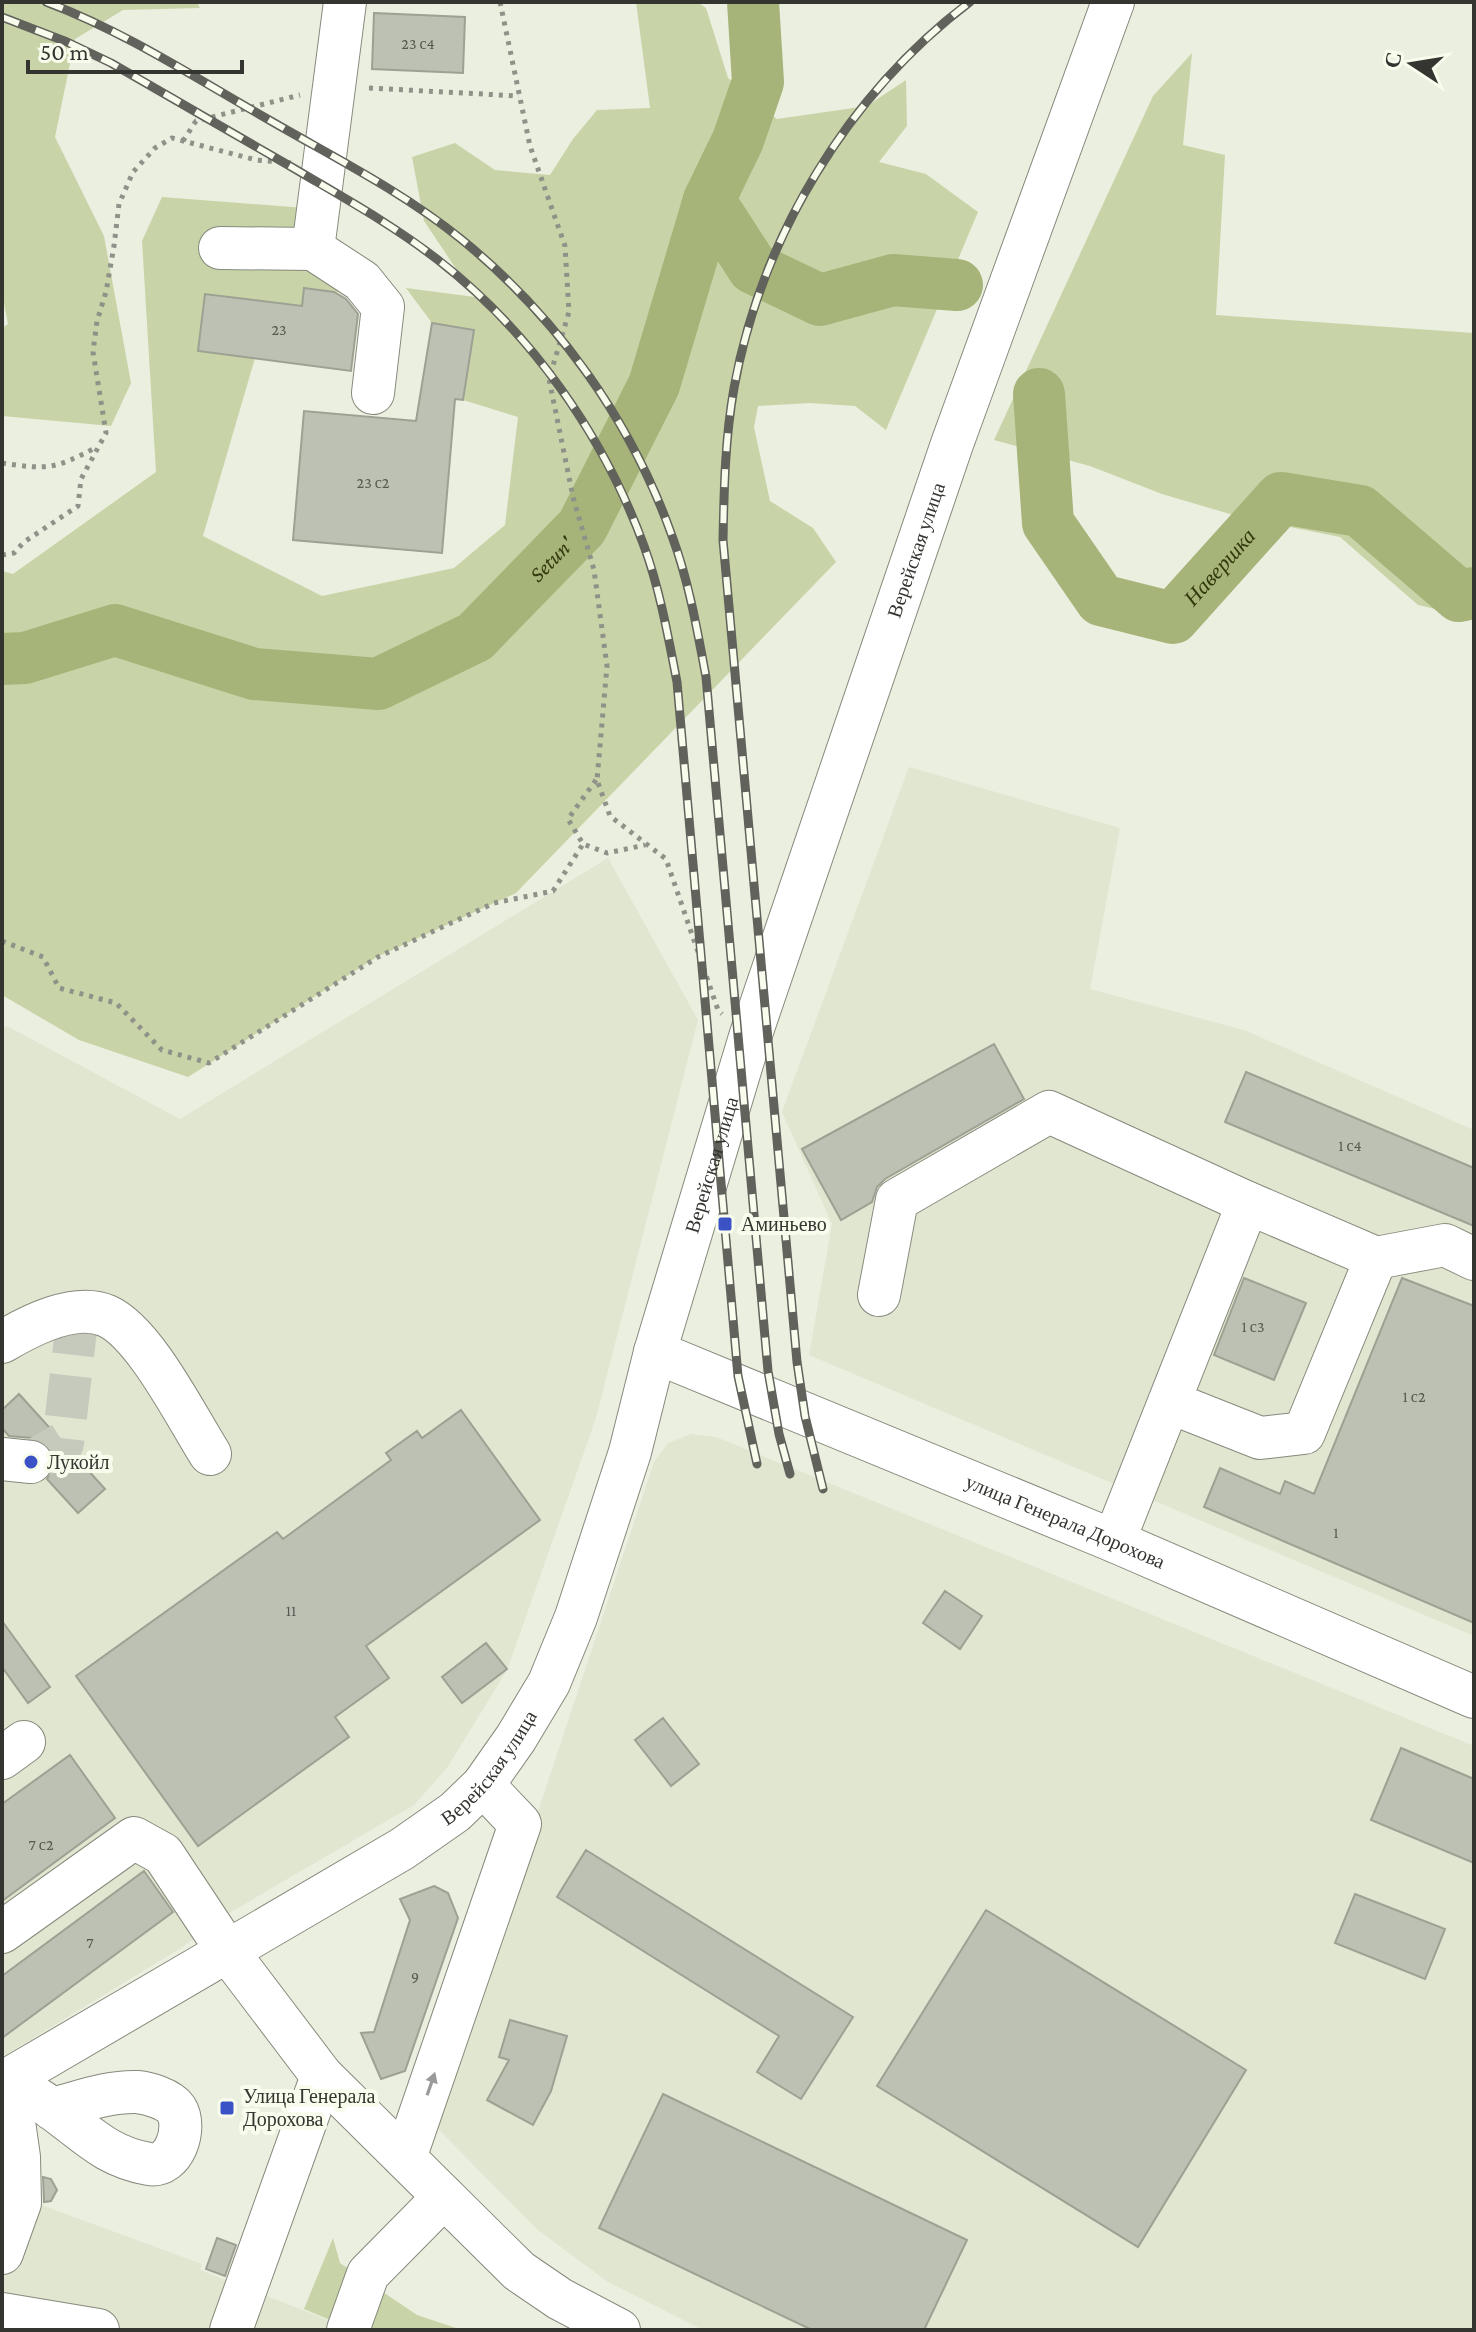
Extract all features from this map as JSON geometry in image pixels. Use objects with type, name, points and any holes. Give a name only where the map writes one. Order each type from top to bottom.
[{"type":"street","points":[[313,249],[345,2]]},
{"type":"street","name":"Верейская улица","points":[[5,2081],[402,1849],[455,1812],[483,1785],[549,1683],[576,1617],[630,1452],[655,1352],[750,1037],[957,429],[1109,7]]},
{"type":"street","points":[[220,248],[313,249],[362,281],[383,307],[373,393]]},
{"type":"street","points":[[879,1295],[897,1200],[1049,1112],[1376,1258],[1445,1245],[1474,1259]]},
{"type":"street","points":[[1114,1541],[1248,1203]]},
{"type":"street","points":[[1169,1402],[1260,1438],[1304,1433],[1376,1258]]},
{"type":"street","points":[[2,1342],[35,1325],[78,1312],[107,1316],[139,1341],[210,1454]]},
{"type":"street","name":"улица Генерала Дорохова","points":[[655,1352],[1114,1541],[1474,1697]]},
{"type":"street","points":[[405,2158],[520,1824],[483,1785]]},
{"type":"street","points":[[2,1932],[134,1838],[163,1854],[228,1952],[330,2083],[519,2271],[560,2299],[619,2330]]},
{"type":"street","points":[[5,2081],[52,2109]]},
{"type":"street","points":[[2,2253],[20,2203],[19,2157],[5,2081]]},
{"type":"street","points":[[231,2330],[330,2083]]},
{"type":"street","points":[[253,2330],[330,2083]]},
{"type":"street","points":[[2,2204],[19,2157]]},
{"type":"street","points":[[348,2330],[368,2274],[444,2197]]},
{"type":"street","points":[[18,2320],[98,2330]]},
{"type":"path","points":[[500,2],[530,146],[565,246],[569,312],[549,379],[573,497],[594,570],[607,666],[597,780],[610,816],[666,859],[718,1010],[750,1037]]},
{"type":"path","points":[[183,141],[196,121],[334,87],[519,96]]},
{"type":"path","points":[[2,555],[14,553],[24,542],[78,506],[81,479],[106,433],[93,352],[97,321],[112,261],[119,204],[133,172],[155,148],[172,138],[256,160],[324,167]]},
{"type":"path","points":[[2,463],[40,469],[67,463],[96,447]]},
{"type":"path","points":[[597,780],[568,819],[583,844],[607,853],[646,844]]},
{"type":"path","points":[[2,941],[43,957],[59,988],[116,1003],[162,1050],[209,1063],[378,957],[494,903],[553,891],[583,844]]},
{"type":"shaded area","points":[[909,767],[1120,828],[1090,989],[1244,1030],[1474,1130],[1474,1636],[809,1355],[832,1224],[782,1112]]},
{"type":"shaded area","points":[[608,858],[698,1020],[596,1418],[507,1670],[447,1768],[414,1805],[226,1915],[181,1948],[2,2057],[2,1029],[7,1026],[180,1119]]},
{"type":"shaded area","points":[[691,1434],[716,1437],[1474,1746],[1474,2330],[703,2330],[608,2282],[538,2230],[434,2125],[654,1462],[668,1443]]},
{"type":"shaded area","points":[[2,2197],[33,2202],[202,2264],[200,2270],[354,2330],[2,2330]]},
{"type":"green space","points":[[2,2],[197,2],[200,8],[123,10],[75,39],[55,137],[104,236],[131,383],[111,426],[2,416],[2,328],[8,324],[2,293]]},
{"type":"green space","points":[[636,2],[698,2],[706,8],[728,78],[777,119],[867,106],[906,80],[907,126],[879,162],[926,174],[978,212],[886,430],[855,406],[810,403],[758,406],[754,427],[770,501],[813,528],[836,562],[516,893],[377,957],[188,1077],[79,1040],[2,995],[2,571],[13,574],[156,472],[142,241],[162,197],[318,209],[361,295],[304,288],[302,306],[205,294],[255,358],[203,536],[322,596],[454,568],[505,525],[518,417],[463,400],[474,330],[432,323],[406,288],[475,297],[424,221],[412,157],[455,143],[495,170],[550,175],[573,139],[597,110],[650,108]]},
{"type":"green space","points":[[1192,53],[1183,145],[1225,155],[1216,315],[1474,333],[1474,618],[1418,605],[1340,537],[1240,517],[1162,494],[1090,466],[994,440],[1153,96]]},
{"type":"green space","points":[[333,2238],[340,2263],[417,2315],[462,2330],[354,2330],[304,2309]]},
{"type":"building","points":[[374,13],[465,17],[463,73],[372,69]]},
{"type":"building","points":[[304,288],[334,292],[346,299],[358,314],[351,371],[198,351],[205,294],[302,306]]},
{"type":"building","points":[[432,323],[474,330],[463,400],[455,399],[442,553],[293,540],[304,411],[416,421]]},
{"type":"building","points":[[994,1044],[1024,1099],[885,1179],[877,1187],[872,1202],[841,1220],[802,1149]]},
{"type":"building","points":[[1246,1072],[1474,1168],[1474,1226],[1225,1122]]},
{"type":"building","points":[[1244,1278],[1306,1303],[1274,1380],[1214,1355]]},
{"type":"building","points":[[1402,1278],[1474,1306],[1474,1623],[1204,1507],[1220,1468],[1280,1494],[1285,1481],[1314,1494]]},
{"type":"building","points":[[19,1394],[105,1489],[78,1513],[47,1479],[55,1464],[53,1453],[46,1443],[33,1438],[9,1436],[2,1428],[2,1410]]},
{"type":"building","points":[[461,1410],[540,1520],[366,1646],[389,1678],[335,1717],[349,1737],[198,1846],[76,1676],[277,1532],[283,1539],[391,1460],[386,1453],[417,1431],[422,1438]]},
{"type":"building","points":[[945,1591],[982,1616],[960,1649],[923,1623]]},
{"type":"building","points":[[2,1621],[50,1687],[28,1703],[2,1667]]},
{"type":"building","points":[[486,1643],[507,1669],[462,1703],[442,1677]]},
{"type":"building","points":[[663,1718],[699,1764],[671,1786],[635,1740]]},
{"type":"building","points":[[1401,1748],[1474,1779],[1474,1863],[1371,1820]]},
{"type":"building","points":[[70,1755],[115,1818],[2,1901],[2,1804]]},
{"type":"building","points":[[586,1850],[853,2017],[801,2099],[757,2072],[779,2036],[557,1897]]},
{"type":"building","points":[[144,1871],[173,1912],[2,2038],[2,1976]]},
{"type":"building","points":[[434,1886],[448,1893],[458,1918],[405,2071],[381,2079],[361,2033],[374,2032],[410,1920],[400,1899]]},
{"type":"building","points":[[1355,1894],[1445,1929],[1425,1979],[1335,1943]]},
{"type":"building","points":[[986,1910],[1246,2070],[1138,2247],[877,2086]]},
{"type":"building","points":[[510,2020],[567,2036],[551,2091],[533,2125],[487,2100],[509,2060],[499,2057]]},
{"type":"building","points":[[663,2094],[967,2240],[924,2330],[812,2330],[599,2228]]},
{"type":"building","points":[[43,2177],[51,2179],[57,2190],[51,2201],[44,2202]]},
{"type":"building","points":[[217,2238],[236,2245],[225,2276],[206,2269]]},
{"type":"waterway","name":"Setun'","points":[[2,659],[25,658],[115,630],[254,674],[378,684],[475,637],[582,527],[654,385],[709,200],[738,140],[758,82],[753,2]]},
{"type":"waterway","name":"Навершка","points":[[709,200],[753,268],[820,300],[893,280],[957,285]]},
{"type":"waterway","name":"Навершка","points":[[1039,394],[1048,523],[1101,600],[1173,618],[1281,498],[1360,511],[1459,596],[1474,593]]},
{"type":"tunnel","points":[[31,1462],[63,1443],[78,1312]]},
{"type":"railway","points":[[46,2],[104,27],[161,57],[368,176],[439,222],[496,269],[559,336],[587,373],[635,451],[678,553],[706,677],[768,1371],[779,1434],[790,1474]]},
{"type":"railway","points":[[823,1489],[805,1416],[797,1362],[723,540],[729,426],[747,332],[765,277],[788,224],[816,173],[885,80],[926,39],[970,2]]},
{"type":"railway","points":[[2,17],[111,63],[350,201],[421,247],[472,288],[534,353],[586,426],[608,465],[650,563],[677,682],[738,1376],[757,1464]]},
{"type":"place","name":"Аминьево","points":[[725,1224]]},
{"type":"place","name":"Лукойл","points":[[31,1462]]},
{"type":"place","name":"Улица Генерала Дорохова","points":[[227,2108]]}]
